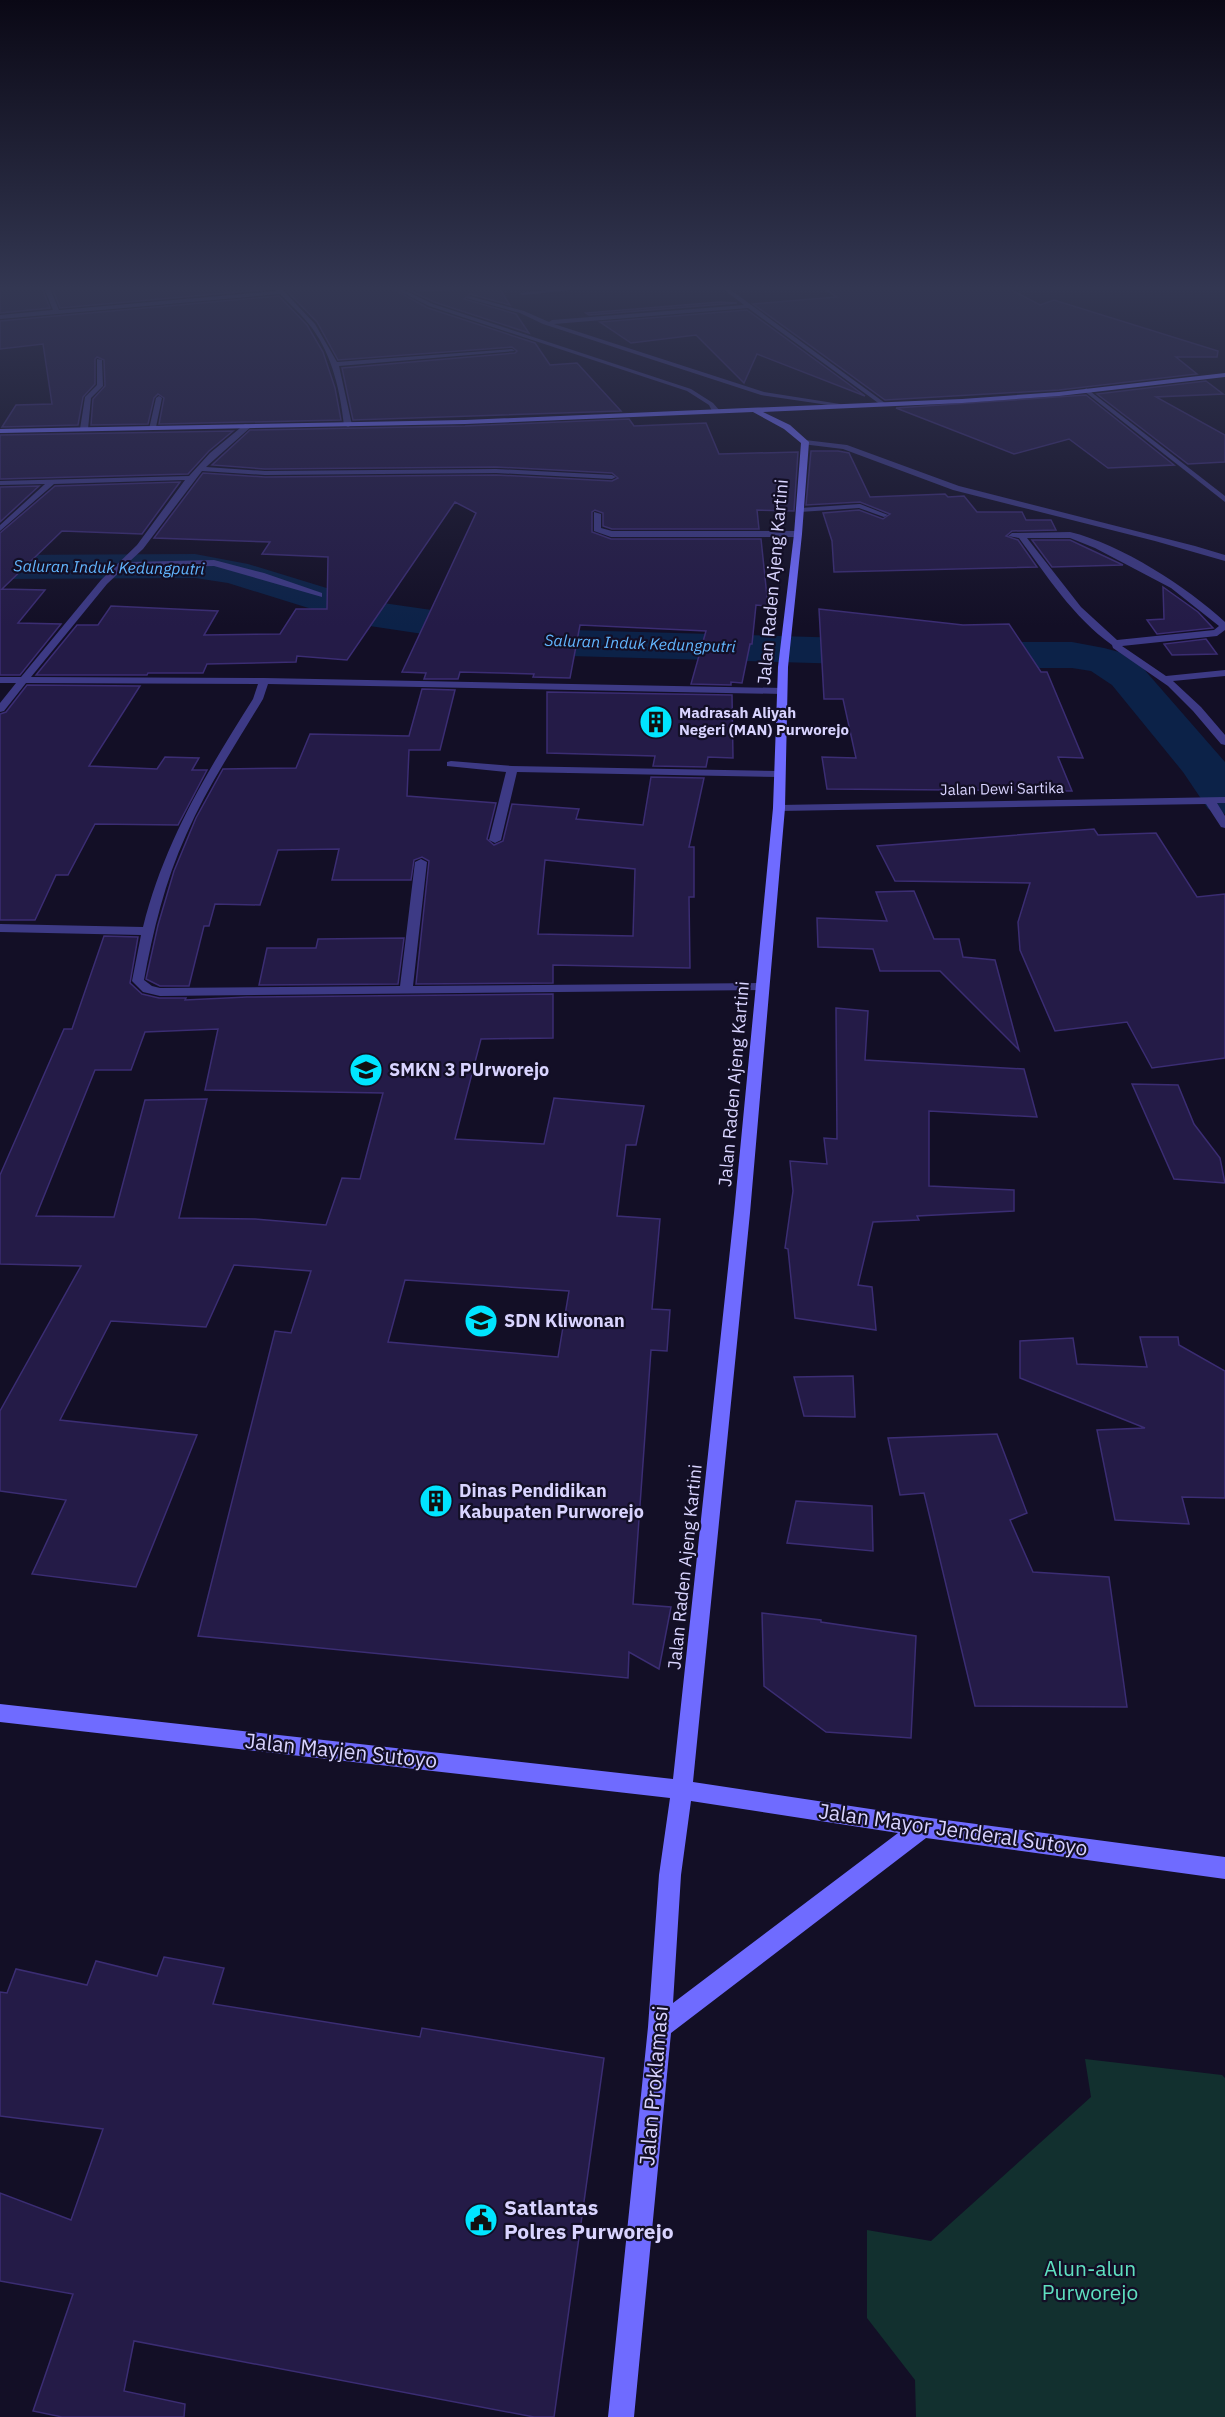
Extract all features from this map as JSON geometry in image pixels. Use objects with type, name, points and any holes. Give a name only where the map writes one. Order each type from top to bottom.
[{"type":"street","points":[[84,429],[88,401]]},
{"type":"street","points":[[152,427],[158,401]]},
{"type":"street","points":[[345,401],[348,425]]},
{"type":"street","points":[[706,401],[716,411]]},
{"type":"street","points":[[807,401],[840,406]]},
{"type":"street","points":[[879,401],[883,404]]},
{"type":"street","points":[[0,431],[348,425],[961,401]]},
{"type":"street","points":[[1100,401],[1225,500]]},
{"type":"street","points":[[753,409],[787,427],[805,442],[851,448],[954,487],[1151,536],[1225,558]]},
{"type":"street","points":[[0,709],[104,582],[140,547],[190,478],[248,426]]},
{"type":"street","name":"Jalan Raden Ajeng Kartini","points":[[682,1790],[726,1376],[763,987],[779,808],[783,667],[798,534],[805,442]]},
{"type":"street","points":[[199,469],[265,472],[496,471],[612,477]]},
{"type":"street","points":[[0,483],[190,478]]},
{"type":"street","points":[[0,529],[52,482]]},
{"type":"street","points":[[800,510],[860,507],[884,515]]},
{"type":"street","points":[[597,514],[597,529],[611,534],[798,534]]},
{"type":"street","points":[[1116,644],[1217,633],[1224,626],[1204,607],[1168,582],[1079,537],[1070,535],[1017,536],[1105,637],[1124,653],[1164,679],[1197,709],[1225,742]]},
{"type":"street","points":[[120,566],[214,563],[261,575],[320,595]]},
{"type":"street","points":[[1164,679],[1225,673]]},
{"type":"street","points":[[0,680],[264,681],[782,691]]},
{"type":"street","points":[[264,681],[258,699],[190,814],[168,864],[147,931],[138,981],[150,991],[763,987]]},
{"type":"street","points":[[451,764],[512,769],[780,774]]},
{"type":"street","points":[[495,840],[512,769]]},
{"type":"street","points":[[1210,800],[1225,825]]},
{"type":"street","name":"Jalan Dewi Sartika","points":[[779,808],[1225,800]]},
{"type":"street","points":[[406,990],[421,862]]},
{"type":"street","points":[[0,928],[147,931]]},
{"type":"street","name":"Jalan Mayjen Sutoyo","points":[[0,1713],[682,1790]]},
{"type":"street","name":"Jalan Mayor Jenderal Sutoyo","points":[[682,1790],[923,1827],[1225,1868]]},
{"type":"street","name":"Jalan Proklamasi","points":[[621,2417],[660,2027],[670,1875],[682,1790]]},
{"type":"street","points":[[660,2027],[923,1827]]},
{"type":"green space","name":"Alun-alun Purworejo","points":[[1085,2059],[1222,2075],[1225,2078],[1225,2417],[916,2417],[915,2380],[867,2318],[867,2230],[931,2241],[1091,2097]]},
{"type":"building","points":[[52,401],[82,401],[78,425],[2,427],[16,405],[52,404]]},
{"type":"building","points":[[93,401],[153,401],[148,424],[91,425]]},
{"type":"building","points":[[163,401],[337,401],[341,420],[159,424]]},
{"type":"building","points":[[349,401],[612,401],[621,411],[353,420]]},
{"type":"building","points":[[1001,401],[1093,401],[1174,465],[1108,468],[1069,439],[1014,454],[896,408]]},
{"type":"building","points":[[1106,401],[1163,401],[1225,435],[1225,462],[1188,464]]},
{"type":"building","points":[[629,419],[634,426],[706,423],[719,454],[798,452],[794,511],[757,510],[759,529],[612,529],[603,526],[603,513],[595,510],[592,512],[592,532],[611,539],[761,539],[768,606],[756,605],[752,644],[750,644],[742,683],[691,684],[706,631],[580,625],[570,678],[533,677],[534,674],[460,672],[458,679],[424,679],[426,673],[402,672],[476,513],[455,502],[347,660],[297,656],[296,662],[207,664],[203,673],[36,675],[77,625],[98,625],[111,606],[218,611],[204,635],[280,634],[296,609],[327,609],[328,557],[262,554],[270,542],[154,538],[203,473],[265,477],[496,475],[612,481],[618,478],[612,473],[496,467],[265,469],[212,465],[250,430],[465,426]]},
{"type":"building","points":[[233,431],[209,451],[188,474],[0,479],[0,435]]},
{"type":"building","points":[[811,451],[849,453],[870,497],[945,494],[948,497],[964,496],[977,512],[1022,512],[1026,520],[1051,520],[1056,530],[1012,531],[1006,536],[1018,540],[1037,567],[834,572],[832,541],[823,513],[859,510],[883,519],[890,514],[860,502],[806,505]]},
{"type":"building","points":[[180,482],[142,534],[62,531],[2,589],[45,590],[18,623],[61,624],[20,675],[0,675],[0,533],[55,486]]},
{"type":"building","points":[[39,486],[0,522],[0,487]]},
{"type":"building","points":[[1032,540],[1070,540],[1123,565],[1052,567]]},
{"type":"building","points":[[1163,587],[1198,612],[1213,628],[1157,634],[1147,620],[1164,619]]},
{"type":"building","points":[[819,609],[963,625],[1009,624],[1041,672],[1047,672],[1083,758],[1058,757],[1072,791],[827,789],[822,757],[856,758],[843,699],[824,699]]},
{"type":"building","points":[[1206,639],[1217,654],[1172,655],[1164,644]]},
{"type":"building","points":[[27,685],[140,686],[89,766],[157,769],[165,757],[199,758],[192,770],[207,770],[178,825],[95,824],[68,875],[56,875],[35,920],[0,920],[0,714],[6,712]]},
{"type":"building","points":[[422,689],[455,690],[440,750],[409,750],[407,796],[496,803],[487,839],[494,845],[503,841],[512,804],[579,809],[576,819],[643,825],[651,777],[704,778],[689,847],[694,847],[694,897],[689,897],[690,968],[553,965],[553,983],[416,984],[429,861],[422,857],[414,860],[411,880],[332,880],[339,849],[278,850],[260,905],[215,904],[209,926],[204,926],[189,986],[160,986],[146,979],[158,925],[174,871],[196,818],[223,769],[296,768],[310,734],[409,736]],"holes":[[[545,860],[635,869],[633,936],[538,934]]]},
{"type":"building","name":"Madrasah Aliyah Negeri (MAN) Purworejo","points":[[547,692],[732,695],[733,758],[708,757],[706,767],[653,766],[655,756],[547,753]]},
{"type":"building","points":[[1094,829],[1098,835],[1156,833],[1197,897],[1225,894],[1225,1058],[1152,1068],[1127,1022],[1055,1031],[1020,950],[1018,922],[1030,883],[895,881],[877,846]]},
{"type":"building","points":[[914,891],[934,939],[959,939],[963,957],[995,960],[1019,1050],[940,971],[880,971],[873,949],[818,947],[817,918],[887,921],[876,892]]},
{"type":"building","points":[[104,936],[138,937],[130,983],[142,994],[159,998],[186,998],[185,1000],[247,997],[553,994],[553,1038],[481,1039],[455,1139],[544,1144],[554,1098],[644,1106],[636,1145],[626,1145],[617,1216],[660,1219],[652,1309],[670,1310],[667,1351],[651,1350],[633,1604],[671,1607],[659,1669],[629,1652],[628,1678],[198,1636],[275,1331],[291,1333],[311,1271],[234,1265],[206,1327],[111,1321],[60,1420],[197,1435],[136,1587],[32,1574],[66,1500],[0,1491],[0,1411],[81,1266],[0,1264],[0,1175],[64,1029],[72,1029]],"holes":[[[218,1029],[205,1090],[383,1093],[360,1179],[342,1178],[326,1225],[255,1219],[179,1218],[207,1099],[145,1100],[114,1217],[36,1216],[95,1070],[131,1070],[145,1032]],[[405,1280],[569,1291],[558,1357],[388,1342]]]},
{"type":"building","points":[[404,938],[398,984],[259,985],[267,948],[316,948],[318,939]]},
{"type":"building","points":[[836,1008],[868,1011],[865,1060],[1024,1069],[1037,1117],[929,1111],[929,1186],[1014,1190],[1014,1211],[917,1216],[919,1220],[873,1222],[858,1285],[872,1287],[876,1330],[795,1318],[788,1249],[785,1248],[793,1191],[790,1161],[827,1164],[824,1138],[837,1139]]},
{"type":"building","points":[[1132,1084],[1178,1085],[1194,1124],[1220,1158],[1225,1183],[1174,1179]]},
{"type":"building","points":[[1140,1337],[1178,1337],[1179,1345],[1225,1371],[1225,1498],[1182,1497],[1189,1524],[1115,1520],[1097,1430],[1145,1428],[1020,1378],[1020,1341],[1073,1338],[1077,1364],[1147,1367]]},
{"type":"building","points":[[853,1376],[855,1417],[804,1416],[794,1377]]},
{"type":"building","points":[[997,1434],[1027,1513],[1010,1520],[1033,1572],[1109,1577],[1127,1707],[975,1706],[924,1493],[900,1495],[888,1438]]},
{"type":"building","points":[[796,1501],[872,1506],[873,1551],[787,1543]]},
{"type":"building","points":[[762,1613],[916,1636],[911,1738],[826,1732],[764,1686]]},
{"type":"building","points":[[164,1957],[224,1968],[213,2004],[420,2037],[422,2028],[604,2058],[554,2417],[534,2417],[134,2341],[124,2391],[185,2404],[184,2417],[62,2417],[33,2411],[73,2294],[0,2281],[0,2193],[71,2220],[103,2129],[0,2116],[0,1992],[7,1993],[16,1969],[87,1985],[96,1961],[157,1976]]},
{"type":"waterway","name":"Saluran Induk Kedungputri","points":[[0,567],[195,566],[234,572],[363,613],[570,643],[985,655],[1072,655],[1104,661],[1127,676],[1203,765],[1225,799]]},
{"type":"place","name":"Madrasah Aliyah Negeri (MAN) Purworejo","points":[[656,722]]},
{"type":"place","name":"SMKN 3 PUrworejo","points":[[366,1070]]},
{"type":"place","name":"SDN Kliwonan","points":[[481,1321]]},
{"type":"place","name":"Dinas Pendidikan Kabupaten Purworejo","points":[[436,1501]]},
{"type":"place","name":"Satlantas Polres Purworejo","points":[[481,2220]]}]
